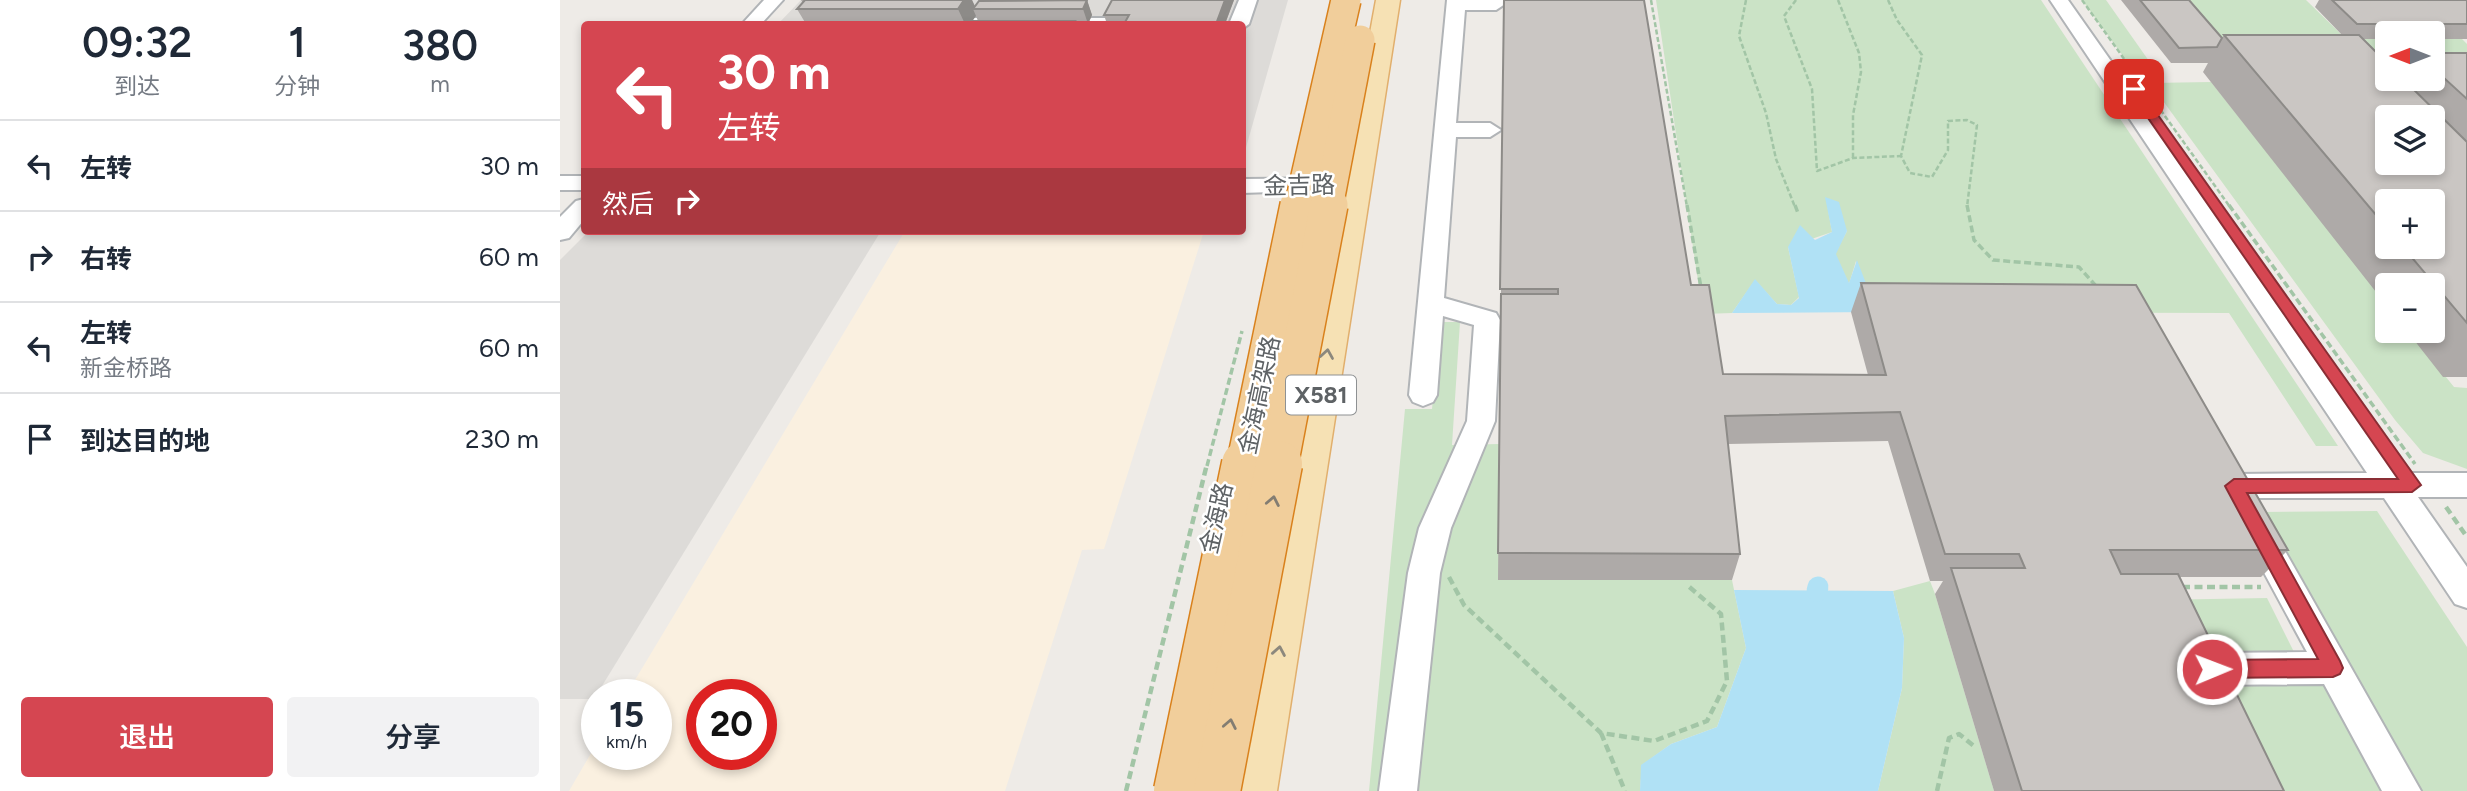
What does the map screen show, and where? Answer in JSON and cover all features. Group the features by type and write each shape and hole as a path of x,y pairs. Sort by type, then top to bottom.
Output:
{"highway":[{"name":"金海高架路","path":"1177,791 1299,202 1346,0"},
{"name":"金海高架路","path":"1217,791 1368,0"}],"main road":[{"name":"金海路","path":"1155,791 1337,0"},
{"name":"X581","path":"1254,791 1388,0"}],"street":[{"path":"754,21 774,0"},
{"path":"1240,21 1248,0"},
{"path":"2059,0 2411,485 2467,594"},
{"path":"2071,0 2467,564"},
{"path":"1423,395 1456,2 1496,4"},
{"path":"1445,130 1490,130"},
{"path":"560,183 581,183"},
{"name":"金吉路","path":"1246,186 1355,185"},
{"path":"560,232 581,209"},
{"path":"1398,791 1424,573 1436,528 1481,422 1487,320 1431,303"},
{"path":"2402,791 2227,474 2411,485 2467,485"},
{"path":"2212,669 2333,668"}],"path":[{"path":"1651,0 1702,298"},
{"path":"1746,0 1739,36 1766,113 1776,159 1798,213"},
{"path":"1796,0 1784,16 1812,89 1817,171 1853,158 1901,156"},
{"path":"1838,0 1858,53 1861,72 1853,115 1853,158"},
{"path":"1888,0 1897,20 1922,55 1901,156 1910,173 1932,177 1948,154 1952,134 1948,121 1954,118 1978,125 1971,158 1967,222 1970,239 1981,253 1993,260 2079,267 2100,292"},
{"path":"2082,0 2411,485 2467,537"},
{"path":"1126,791 1156,661 1246,318"},
{"path":"1448,574 1464,605 1557,695 1601,733 1625,791"},
{"path":"1601,733 1654,741 1707,721 1727,681 1721,614 1686,585"},
{"path":"2176,587 2288,587"},
{"path":"1937,791 1949,738 1959,734 1974,746"}],"shaded area":[{"path":"801,0 1288,0 1246,147 1246,21 781,21"},
{"path":"585,235 879,235 606,679 581,679 581,699 560,699 560,260"},
{"path":"903,235 1203,235 1104,549 1082,550 1005,791 569,791 581,770 672,770 672,679 636,679"}],"green space":[{"path":"1656,0 2041,0 2338,446 2316,446 2229,313 1851,312 1876,312 1856,261 1849,284 1835,254 1847,231 1826,198 1832,232 1788,247 1799,297 1791,305 1777,304 1755,280 1732,313 1703,314"},
{"path":"2082,0 2106,0 2149,61 2126,60"},
{"path":"2180,0 2306,0 2346,39 2375,39 2375,66 2229,60"},
{"path":"2445,39 2462,39 2467,44 2467,78 2445,77"},
{"path":"2211,82 2375,288 2375,343 2419,343 2454,387 2467,388 2467,469 2423,453 2395,420 2150,83"},
{"path":"1440,322 1460,322 1452,445 1500,444 1499,580 1732,580 1746,648 1717,727 1671,744 1642,765 1640,791 1369,791 1405,409 1432,409"},
{"path":"2377,511 2467,647 2467,791 2417,791 2258,512"},
{"path":"1930,581 1994,791 1878,791 1902,688 1904,638 1893,591"},
{"path":"2267,598 2295,654 2180,655 2154,600"},
{"path":"2324,685 2382,791 2242,791 2194,687"}],"water":[{"path":"1825,197 1839,202 1847,231 1836,254 1849,283 1857,260 1877,312 1732,313 1755,279 1777,304 1791,305 1799,298 1788,247 1800,225 1815,240 1832,232"},
{"path":"1734,590 1893,591 1904,638 1902,688 1878,791 1640,791 1641,765 1671,744 1717,727 1746,648"}],"building":[{"path":"805,0 964,0 958,9 797,9"},
{"path":"1087,0 1083,9 973,9 979,1"},
{"path":"1112,0 1225,0 1217,21 1126,21 1129,15 1104,15"},
{"path":"1504,0 1644,0 1691,285 1709,285 1723,374 1886,375 1861,283 2136,285 2288,550 2110,550 2121,574 2178,574 2284,791 2022,791 1951,568 2025,568 2019,554 1945,554 1900,412 1725,416 1740,554 1498,553 1501,294 1558,294 1558,289 1500,289"},
{"path":"2140,0 2189,0 2222,38 2217,47 2179,48"},
{"path":"2332,0 2467,0 2467,24 2445,24 2445,21 2375,21 2375,24 2357,24"},
{"path":"2224,35 2359,35 2375,51 2375,91 2415,91 2429,105 2375,105 2375,175 2445,175 2445,120 2467,142 2467,323 2445,297 2445,273 2425,273 2413,259 2445,259 2445,189 2375,189 2375,214"},
{"path":"2445,53 2467,53 2467,99 2445,79"}],"waterway":[{"path":"1817,591 1818,587"}],"route":[{"path":"2134,89 2412,485 2234,486 2333,668 2212,669"}]}
